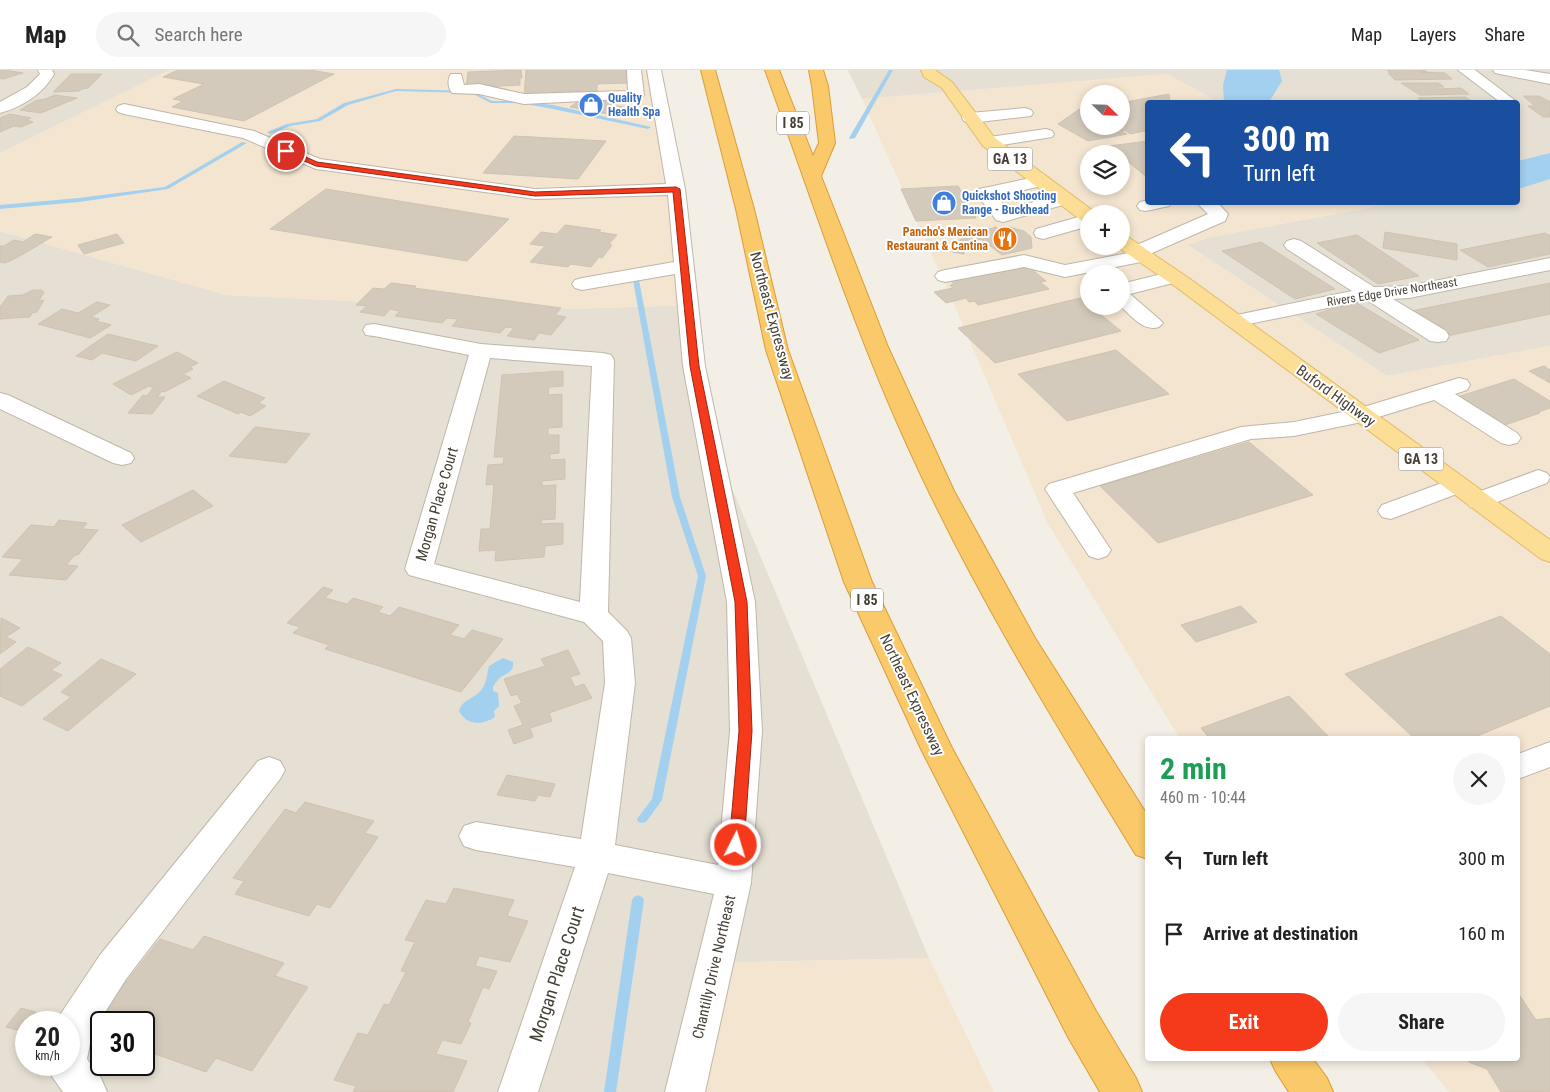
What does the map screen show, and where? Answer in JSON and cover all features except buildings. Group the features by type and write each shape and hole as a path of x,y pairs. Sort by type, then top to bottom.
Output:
{"highway":[{"name":"Northeast Expressway","path":"708,70 745,209 777,350 858,582 936,749 1082,1024 1122,1092"},
{"name":"I 85","path":"772,70 881,359 917,440 975,557 1042,674 1145,840"},
{"path":"813,175 827,143 820,86 816,70"},
{"path":"1291,1061 1313,1092"}],"main road":[{"name":"GA 13","path":"928,70 929,74 947,85 989,142 1080,212"},
{"path":"947,85 961,74"},
{"name":"Buford Highway","path":"1134,250 1174,277 1550,553"}],"street":[{"path":"0,108 32,92 43,83 47,74 45,70"},
{"name":"Chantilly Drive Northeast","path":"634,70 645,93 676,189 694,366 741,602 746,731 734,884 685,1092"},
{"path":"1466,70 1505,100"},
{"path":"1500,70 1550,78"},
{"path":"456,76 457,90 478,89 524,98 645,93"},
{"path":"124,109 248,134 322,165 535,194 676,189"},
{"path":"970,118 1025,113"},
{"path":"989,142 1046,134"},
{"path":"1040,181 985,194 1003,216 1064,199"},
{"path":"945,276 1024,261 1065,271 1184,233 1218,217 1218,214 1208,205"},
{"path":"1043,233 1080,222"},
{"path":"1294,245 1438,336"},
{"name":"Rivers Edge Drive Northeast","path":"1234,321 1371,293 1408,292 1550,264"},
{"path":"1448,265 1471,280"},
{"path":"582,284 684,266"},
{"path":"1130,288 1174,277"},
{"path":"1130,305 1152,323"},
{"path":"374,330 481,351 603,360 594,616"},
{"name":"Morgan Place Court","path":"481,351 419,569 594,616 617,638 620,683 596,856 518,1092"},
{"path":"1098,550 1058,489 1249,432 1294,429 1362,416 1460,385"},
{"path":"1437,392 1509,438"},
{"path":"0,400 122,458"},
{"path":"1479,501 1538,478"},
{"path":"1391,511 1458,485"},
{"path":"1520,766 1550,754"},
{"path":"80,1019 113,967 269,770"},
{"path":"476,836 596,856 734,884"},
{"path":"75,1076 87,1092"}],"shaded area":[{"path":"0,70 170,70 0,153"},
{"path":"170,70 653,70 658,137 693,305 534,310 227,295 0,231 0,153"},
{"path":"848,70 1550,70 1550,346 1387,376 1186,244 1211,237 1383,205 1520,205 1520,100 1214,100 1167,74 862,99"},
{"path":"1167,74 1214,100 1145,100 1145,205 1383,205 1211,237 1187,245 1387,376 1550,346 1550,1092 1449,1092 1424,1061 1520,1061 1520,736 1178,736 1047,522 951,297 862,99"},
{"path":"0,231 227,295 534,310 693,305 728,479 929,958 711,963 680,1092 0,1092"},
{"path":"929,958 994,1092 680,1092 711,963"}],"water":[{"path":"1227,70 1279,70 1282,81 1270,100 1224,100 1223,85"},
{"path":"1550,153 1550,179 1520,188 1520,160"},
{"path":"503,658 513,662 513,665 511,670 500,678 493,687 493,691 498,693 499,706 494,711 495,717 480,723 466,719 459,711 463,703 482,689 489,666"}],"waterway":[{"path":"852,138 891,70"},
{"path":"270,132 289,125 318,120 346,104 396,90 472,92 491,102 520,102 553,107 648,127"},
{"path":"0,207 79,200 166,188 244,143"},
{"path":"636,280 676,497 702,576 657,800 642,819"},
{"path":"610,1092 638,900"}],"place":[{"name":"Quality Health Spa","path":"591,105"},
{"name":"Quickshot Shooting Range - Buckhead","path":"944,203"},
{"name":"Pancho's Mexican Restaurant & Cantina","path":"1005,239"}],"route":[{"path":"286,151 316,164 535,194 676,189 694,366 741,602 746,731 736,845"}]}
